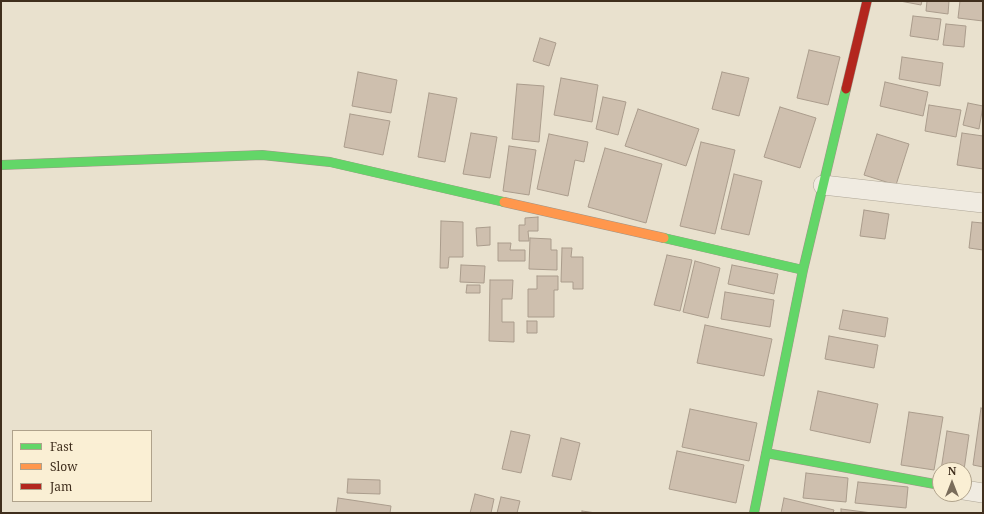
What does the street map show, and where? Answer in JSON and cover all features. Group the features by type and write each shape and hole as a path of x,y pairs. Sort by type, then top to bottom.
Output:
{"street":[{"path":"754,513 803,270 867,1"},
{"path":"1,165 262,155 330,162 803,270"},
{"path":"824,185 983,202"},
{"path":"766,453 932,484"},
{"path":"972,491 983,493"}],"building":[{"path":"900,1 922,1 921,5"},
{"path":"927,1 949,1 948,14 926,11"},
{"path":"960,1 983,1 983,21 958,18"},
{"path":"913,16 941,19 938,40 910,36"},
{"path":"946,24 966,26 964,47 943,45"},
{"path":"540,38 556,43 549,66 533,61"},
{"path":"809,50 840,57 828,105 797,98"},
{"path":"902,57 943,63 940,86 899,79"},
{"path":"358,72 397,80 391,113 352,106"},
{"path":"722,72 749,78 739,116 712,109"},
{"path":"561,78 598,85 592,122 554,115"},
{"path":"885,82 928,92 923,116 880,106"},
{"path":"517,84 544,86 539,142 512,139"},
{"path":"429,93 457,98 445,162 418,157"},
{"path":"603,97 626,102 618,135 596,129"},
{"path":"968,103 983,106 979,129 963,125"},
{"path":"929,105 961,110 956,137 925,131"},
{"path":"780,107 816,118 800,168 764,157"},
{"path":"638,109 699,129 686,166 625,146"},
{"path":"350,114 390,121 383,155 344,147"},
{"path":"471,133 497,137 490,178 463,174"},
{"path":"962,133 983,136 983,169 957,165"},
{"path":"549,134 588,142 584,162 575,160 568,196 537,189"},
{"path":"877,134 909,144 896,185 864,175"},
{"path":"701,142 735,150 715,234 680,226"},
{"path":"509,146 536,150 529,195 503,191"},
{"path":"605,148 662,164 646,223 588,207"},
{"path":"734,174 762,181 749,235 721,229"},
{"path":"864,210 889,214 885,239 860,236"},
{"path":"538,217 538,231 528,231 529,241 519,241 519,225 525,225 525,218"},
{"path":"441,221 463,222 463,257 449,257 448,268 440,268"},
{"path":"972,222 983,223 983,250 969,248"},
{"path":"490,227 490,245 477,246 476,228"},
{"path":"530,238 551,239 551,250 557,250 557,270 529,269"},
{"path":"498,243 511,243 510,250 525,250 525,261 498,261"},
{"path":"562,248 572,248 571,257 583,257 583,289 573,289 573,282 561,282"},
{"path":"667,255 692,260 680,311 654,305"},
{"path":"695,261 720,268 708,318 683,312"},
{"path":"461,265 485,266 484,283 460,282"},
{"path":"732,265 778,274 774,294 728,284"},
{"path":"537,276 558,276 558,290 554,290 554,317 528,317 528,289 537,289"},
{"path":"490,280 513,280 512,299 502,299 502,322 514,322 514,342 489,341"},
{"path":"467,285 480,285 480,293 466,293"},
{"path":"725,292 774,300 770,327 721,319"},
{"path":"843,310 888,318 885,337 839,329"},
{"path":"527,321 537,321 537,333 527,333"},
{"path":"705,325 772,339 764,376 697,363"},
{"path":"829,336 878,345 874,368 825,359"},
{"path":"818,391 878,404 870,443 810,430"},
{"path":"981,408 983,409 983,467 973,465"},
{"path":"690,409 757,423 749,461 682,447"},
{"path":"909,412 943,417 935,462 932,462 932,470 901,465"},
{"path":"511,431 530,435 521,473 502,469"},
{"path":"947,431 969,435 965,462 942,462"},
{"path":"561,438 580,443 571,480 552,476"},
{"path":"677,451 744,465 736,503 669,489"},
{"path":"806,473 848,478 846,502 803,498"},
{"path":"348,479 380,480 380,494 347,493"},
{"path":"858,482 908,487 906,508 855,503"},
{"path":"475,494 494,499 491,513 470,513"},
{"path":"501,497 520,501 517,513 497,513"},
{"path":"338,498 391,506 390,513 336,513"},
{"path":"784,498 834,510 833,513 781,513"},
{"path":"841,509 872,513 841,513"},
{"path":"582,511 596,513 582,513"}],"traffic: fast":[{"path":"754,513 803,270 846,89"},
{"path":"1,165 262,155 330,162 504,202"},
{"path":"664,238 803,270"},
{"path":"766,453 932,484"}],"traffic: slow":[{"path":"504,202 664,238"}],"traffic: jam":[{"path":"846,89 867,1"}]}
